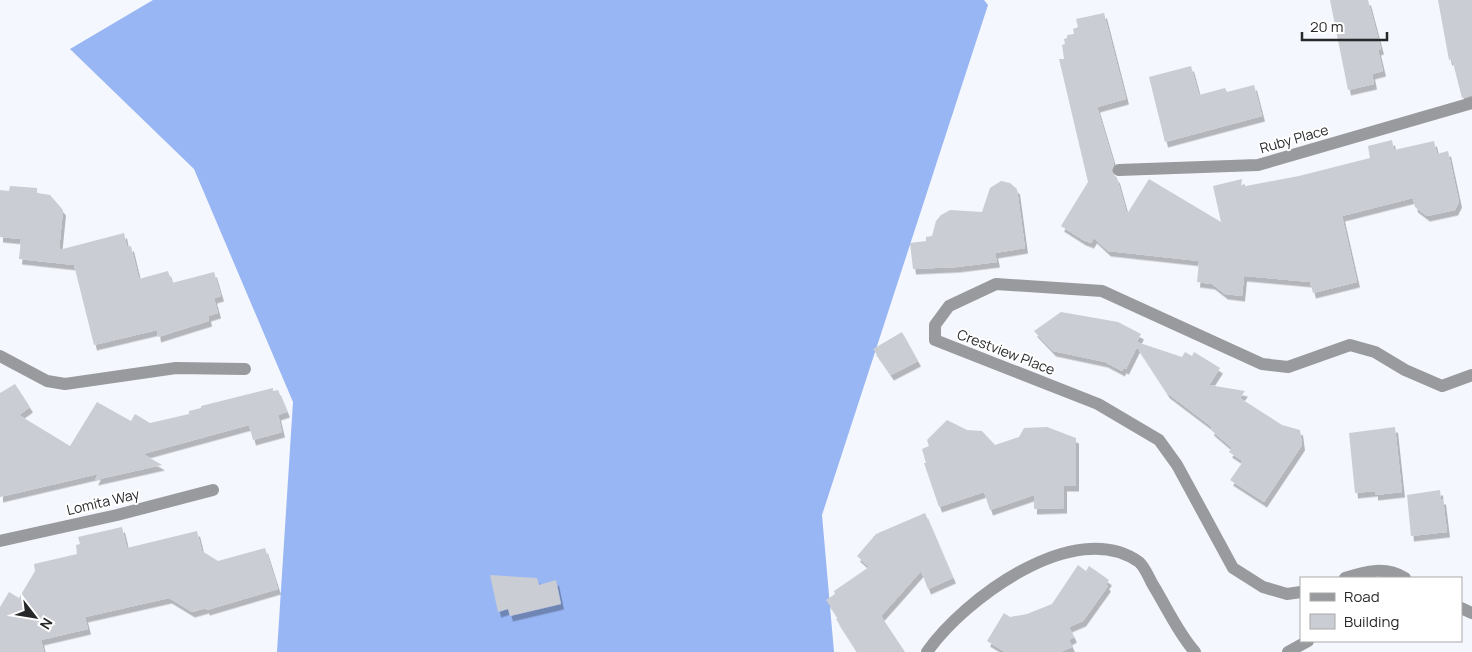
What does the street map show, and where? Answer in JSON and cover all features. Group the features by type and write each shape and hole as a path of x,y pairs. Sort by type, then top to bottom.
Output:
{"street":[{"name":"Ruby Place","path":"1119,170 1258,165 1472,103"},
{"name":"Crestview Place","path":"1300,592 1287,594 1262,587 1233,568 1177,466 1159,440 1098,404 935,340 935,325 949,306 996,284 1102,291 1262,364 1288,367 1350,346 1375,352 1405,370 1442,386 1472,375"},
{"path":"0,356 41,379 64,384 176,368 245,369"},
{"name":"Lomita Way","path":"0,541 117,515 213,490"},
{"path":"927,652 940,633 980,598 1041,560 1091,548 1119,552 1140,563 1195,652"},
{"path":"1348,577 1368,570 1396,573 1403,577"},
{"path":"1288,652 1306,642"}],"shaded area":[{"path":"153,0 984,0 988,5 822,515 834,652 277,652 293,402 194,169 70,49"}],"building":[{"path":"1330,0 1368,0 1381,49 1378,50 1383,71 1372,74 1374,84 1348,90"},
{"path":"1438,0 1472,0 1472,95 1462,98 1452,59 1449,60"},
{"path":"1104,13 1126,99 1097,107 1114,164 1111,171 1117,178 1127,214 1149,179 1221,222 1213,186 1242,179 1241,187 1299,176 1370,158 1368,146 1392,140 1394,150 1434,141 1437,154 1448,151 1459,202 1455,210 1427,216 1415,207 1413,198 1342,216 1357,282 1313,293 1310,282 1244,276 1242,296 1225,294 1212,284 1197,282 1199,261 1108,251 1094,238 1091,243 1083,240 1061,226 1088,182 1059,59 1064,59 1062,45 1065,44 1064,39 1067,38 1067,35 1074,34 1073,29 1078,27 1076,19"},
{"path":"1191,66 1199,95 1225,88 1227,92 1254,85 1262,116 1165,142 1149,77"},
{"path":"1001,181 1010,183 1017,189 1025,248 995,253 997,262 957,267 913,269 910,243 926,241 926,237 932,236 936,221 941,215 950,210 982,212 990,188"},
{"path":"10,186 37,188 37,193 50,195 63,210 59,250 124,233 127,247 131,246 139,279 168,271 172,283 214,272 221,296 214,298 218,313 208,316 209,321 158,337 157,330 94,345 74,265 19,259 21,239 0,237 0,190 9,191"},
{"path":"1061,312 1118,322 1141,334 1137,342 1182,357 1185,352 1192,356 1194,352 1220,368 1209,385 1245,391 1240,398 1282,425 1300,430 1302,445 1264,502 1230,480 1242,463 1241,460 1229,452 1232,448 1211,430 1212,427 1167,393 1137,347 1126,369 1123,368 1122,371 1105,362 1053,351 1034,331"},
{"path":"902,332 918,361 891,375 873,349"},
{"path":"15,384 30,407 19,415 70,446 97,402 131,421 135,414 150,423 189,414 189,411 201,408 201,406 273,388 273,391 278,390 287,412 278,415 282,432 253,440 249,425 143,454 162,465 95,480 98,474 0,497 0,393"},
{"path":"947,420 967,430 982,431 995,445 1019,437 1024,428 1047,427 1076,438 1076,486 1064,486 1064,508 1034,509 1034,495 990,510 984,492 939,507 924,463 926,463 922,449 929,446 927,440"},
{"path":"1395,427 1402,492 1375,495 1375,491 1355,493 1349,433"},
{"path":"1440,490 1447,532 1411,536 1407,495"},
{"path":"925,513 953,578 928,589 921,571 881,616 905,652 857,652 826,600 835,594 834,591 869,567 857,556 876,534"},
{"path":"122,527 127,548 197,531 202,551 218,561 265,548 278,589 207,610 206,608 192,612 169,598 85,617 88,629 41,640 44,652 0,652 0,607 9,592 19,598 35,571 34,564 77,554 76,545 80,544 78,537"},
{"path":"1078,565 1086,571 1089,566 1109,580 1106,584 1108,586 1083,621 1069,627 1074,637 1069,640 1072,647 1060,652 1005,652 987,641 1004,613 1010,617 1027,614 1052,604"},
{"path":"490,575 537,578 539,585 556,580 561,604 510,616 508,609 498,612"}]}
